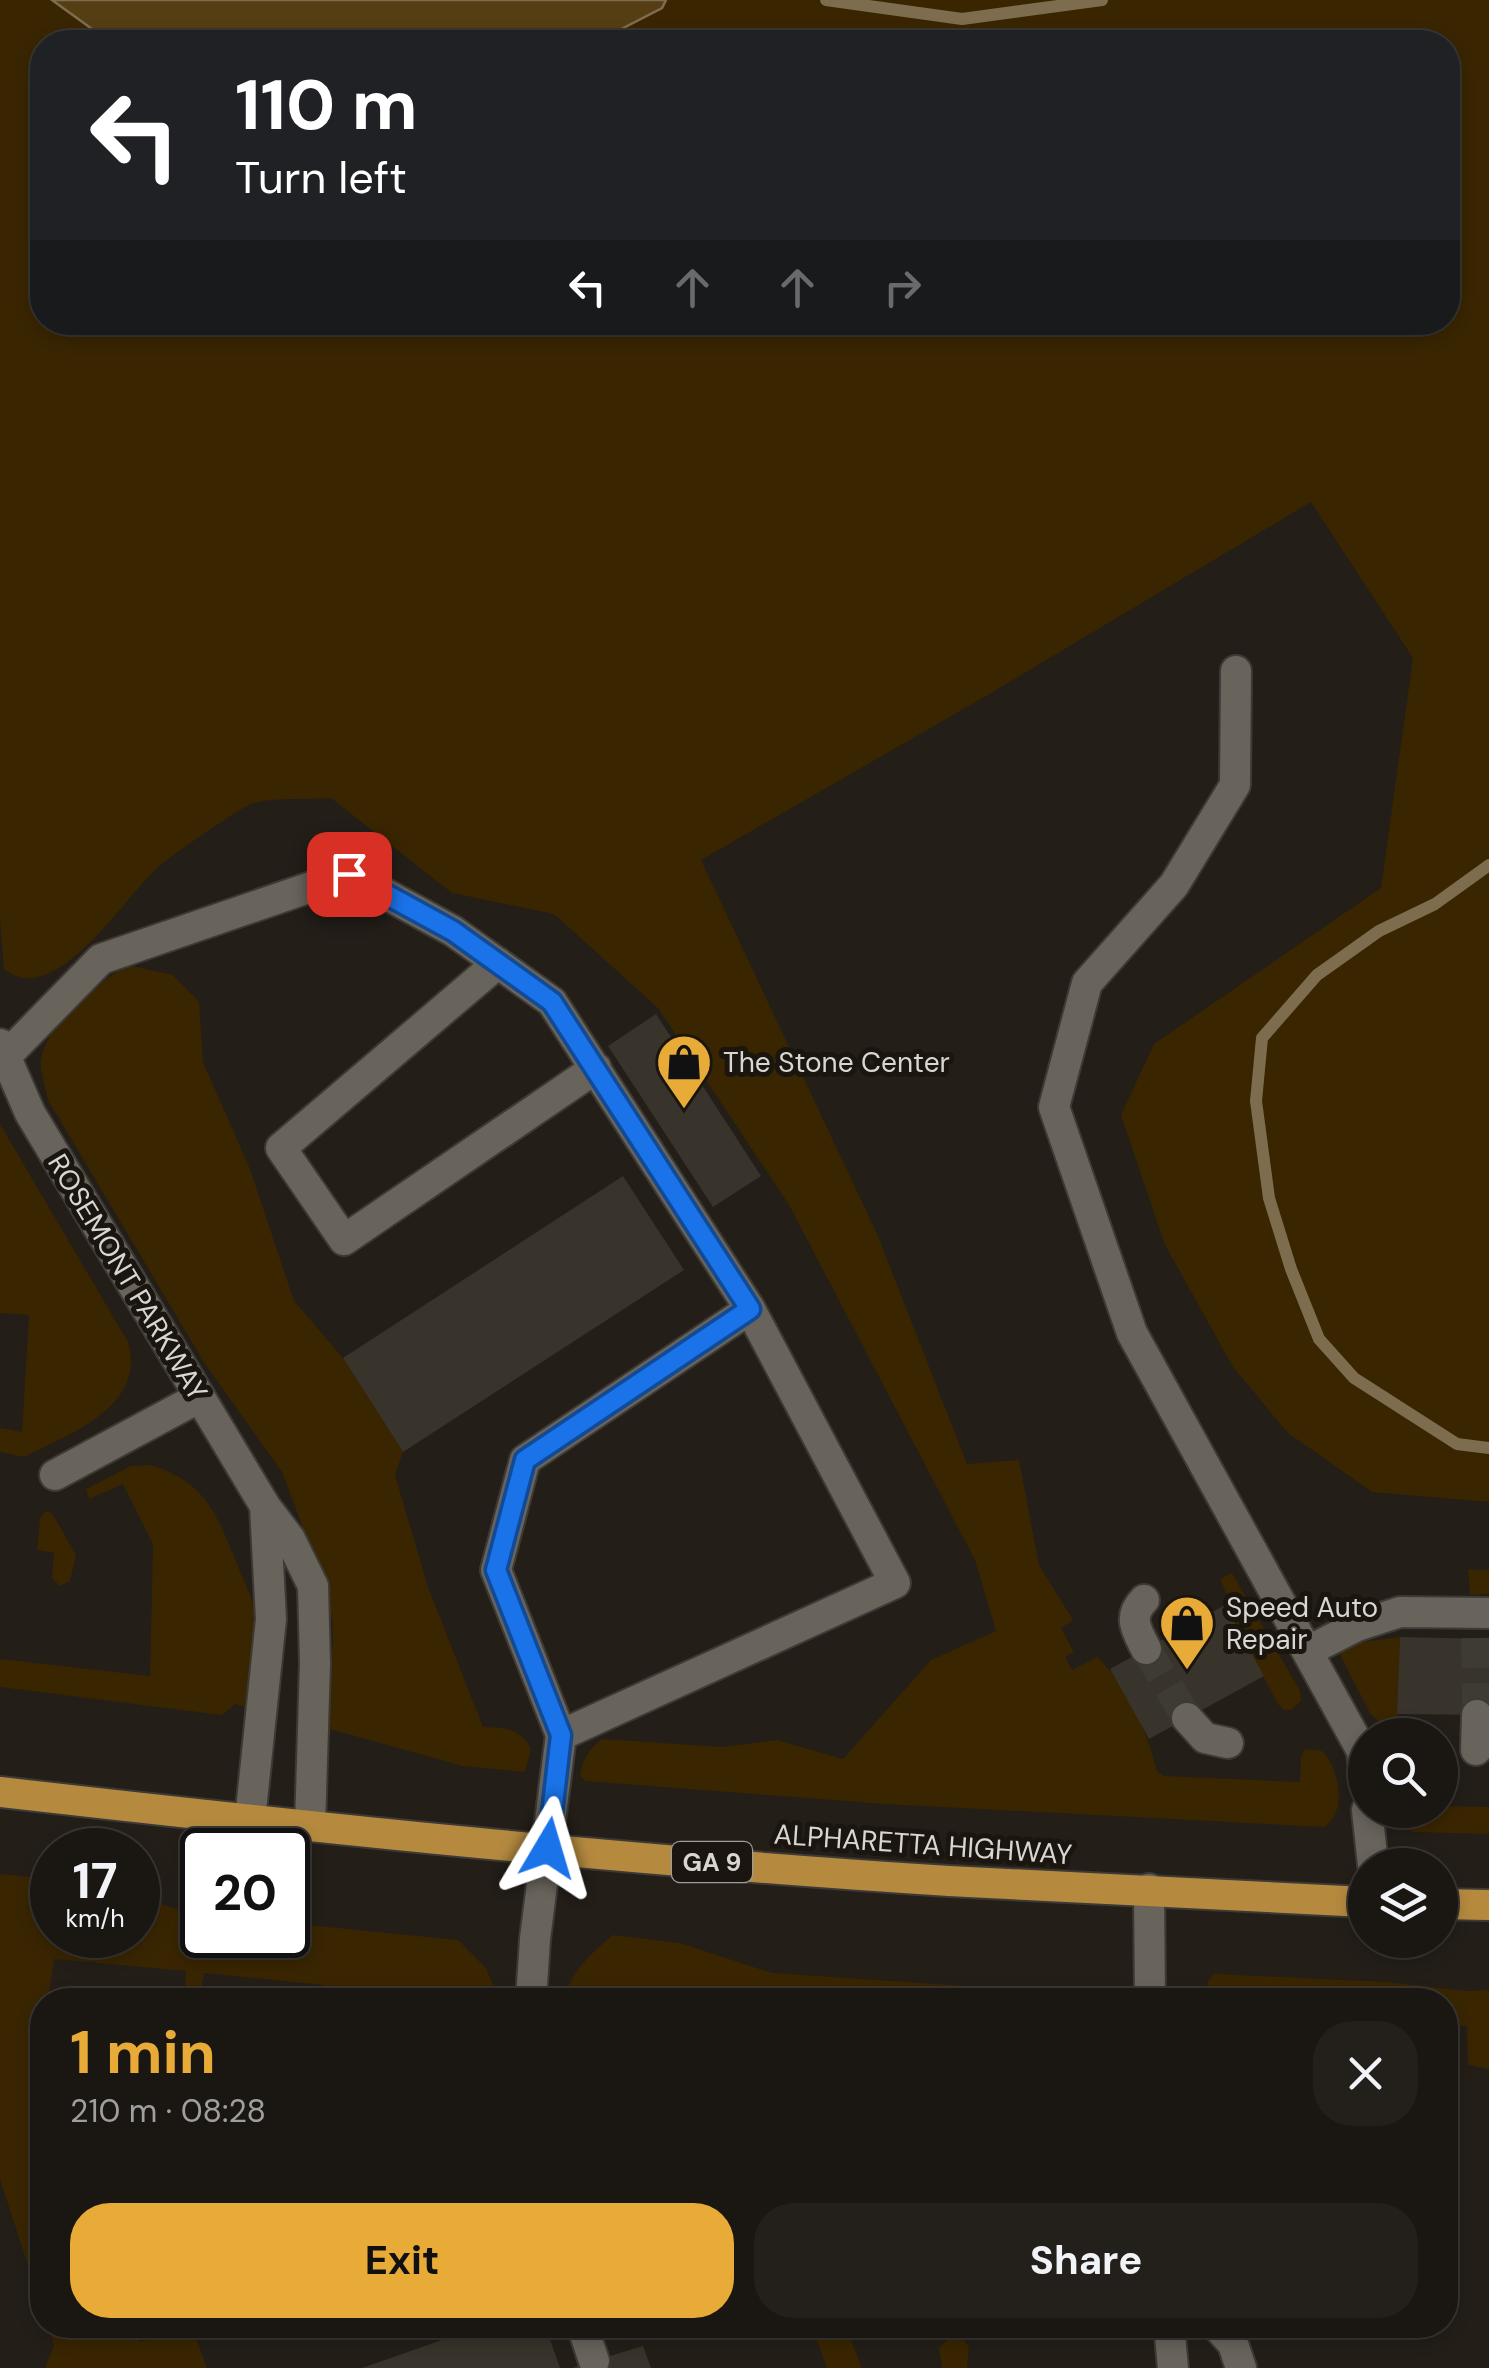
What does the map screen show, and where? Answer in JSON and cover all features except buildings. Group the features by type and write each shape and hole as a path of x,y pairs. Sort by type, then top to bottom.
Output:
{"highway":[{"name":"ALPHARETTA HIGHWAY","path":"0,1792 310,1826 950,1881 1348,1901"},
{"path":"1458,1905 1489,1906"}],"street":[{"path":"1236,671 1235,785 1174,885 1087,983 1054,1107 1132,1333 1348,1725"},
{"path":"3,1050 101,958 349,874 453,931 552,1002 750,1309 895,1583 561,1735"},
{"path":"498,963 281,1148 344,1240 596,1068"},
{"name":"ROSEMONT PARKWAY","path":"3,1050 30,1114 265,1506 290,1540 313,1586 310,1826"},
{"path":"532,1988 561,1735 496,1570 525,1460 750,1309"},
{"path":"55,1476 200,1397"},
{"name":"ROSEMONT PARKWAY","path":"250,1820 271,1619 265,1506"},
{"path":"1144,1600 1134,1614 1134,1624 1146,1649"},
{"path":"1308,1650 1357,1626 1400,1612 1481,1621"},
{"path":"1476,1750 1477,1715"},
{"path":"1187,1718 1205,1738 1228,1743"},
{"path":"1150,1890 1150,1988"},
{"path":"586,2338 594,2361"},
{"path":"1170,2338 1173,2368"},
{"path":"1228,2338 1241,2368"}],"shaded area":[{"path":"0,0 52,0 93,30 30,30 30,335 1460,335 1460,30 619,30 662,8 666,0 1489,0 1489,1502 1372,1492 1288,1433 1233,1367 1165,1245 1121,1115 1154,1044 1381,888 1413,658 1311,502 701,860 878,1236 967,1464 1019,1460 1039,1565 1073,1620 1061,1628 1074,1652 1065,1657 1072,1670 1097,1657 1108,1668 1135,1710 1157,1771 1164,1776 1300,1782 1305,1749 1322,1751 1333,1768 1339,1790 1336,1811 1324,1827 885,1804 585,1781 580,1775 583,1764 602,1739 722,1747 777,1740 843,1759 931,1660 996,1631 975,1560 789,1205 658,1008 554,914 452,893 331,798 272,800 246,807 164,862 87,946 44,975 24,978 4,969 0,919"},
{"path":"52,0 666,0 662,8 619,30 93,30"},
{"path":"128,965 173,975 199,1002 203,1062 250,1169 294,1301 343,1358 403,1452 395,1475 428,1587 483,1727 522,1736 531,1749 525,1772 462,1766 330,1729 323,1719 333,1643 332,1619 321,1576 282,1472 205,1364 48,1100 41,1061 52,1032 88,993"},
{"path":"0,1124 128,1342 131,1364 126,1384 100,1415 24,1457 0,1452 0,1428 22,1432 29,1315 0,1313"},
{"path":"150,1465 184,1480 207,1502 251,1596 256,1644 246,1707 235,1704 222,1715 0,1687 0,1659 150,1676 153,1544 123,1484 89,1499 86,1489 131,1466"},
{"path":"45,1511 52,1513 76,1555 70,1581 60,1586 52,1578 54,1553 37,1550 40,1519"},
{"path":"1468,1570 1489,1570 1489,1594 1470,1595"},
{"path":"1232,1573 1300,1691 1301,1701 1291,1710 1278,1704 1225,1605 1230,1602 1220,1579"},
{"path":"1400,1637 1397,1718 1371,1715 1340,1655 1340,1649 1347,1644"},
{"path":"1458,1806 1489,1807 1489,1834 1412,1832 1409,1828 1458,1828"},
{"path":"0,1874 30,1877 30,1958 160,1958 160,1903 180,1910 180,1958 310,1958 310,1925 458,1940 486,1968 494,1988 322,1988 322,1985 204,1973 201,1988 185,1988 186,1971 54,1959 50,1988 30,1988 30,2272 0,2179"},
{"path":"613,1935 680,1943 772,1973 994,1988 568,1988 597,1949"},
{"path":"1214,1974 1440,1988 1206,1988"},
{"path":"1458,1990 1489,1990 1489,2069 1468,2065 1467,2026 1458,2026"},
{"path":"52,2338 139,2338 140,2342 152,2338 196,2338 207,2368 45,2368 54,2345"},
{"path":"816,2338 850,2338 862,2368 827,2368"},
{"path":"949,2338 962,2338 969,2347 967,2368 942,2368 939,2348"}],"waterway":[{"path":"826,0 962,19 1102,0"},
{"path":"1489,865 1435,904 1379,931 1317,975 1262,1038 1256,1101 1269,1198 1319,1339 1354,1378 1457,1444 1489,1448"}],"tunnel":[{"path":"1476,1638 1477,1715"},
{"path":"1146,1649 1187,1718"}],"place":[{"name":"The Stone Center","path":"684,1111"},
{"name":"Speed Auto Repair","path":"1187,1672"}],"route":[{"path":"349,874 453,931 552,1002 750,1309 525,1460 496,1570 561,1735 548,1848"}]}
